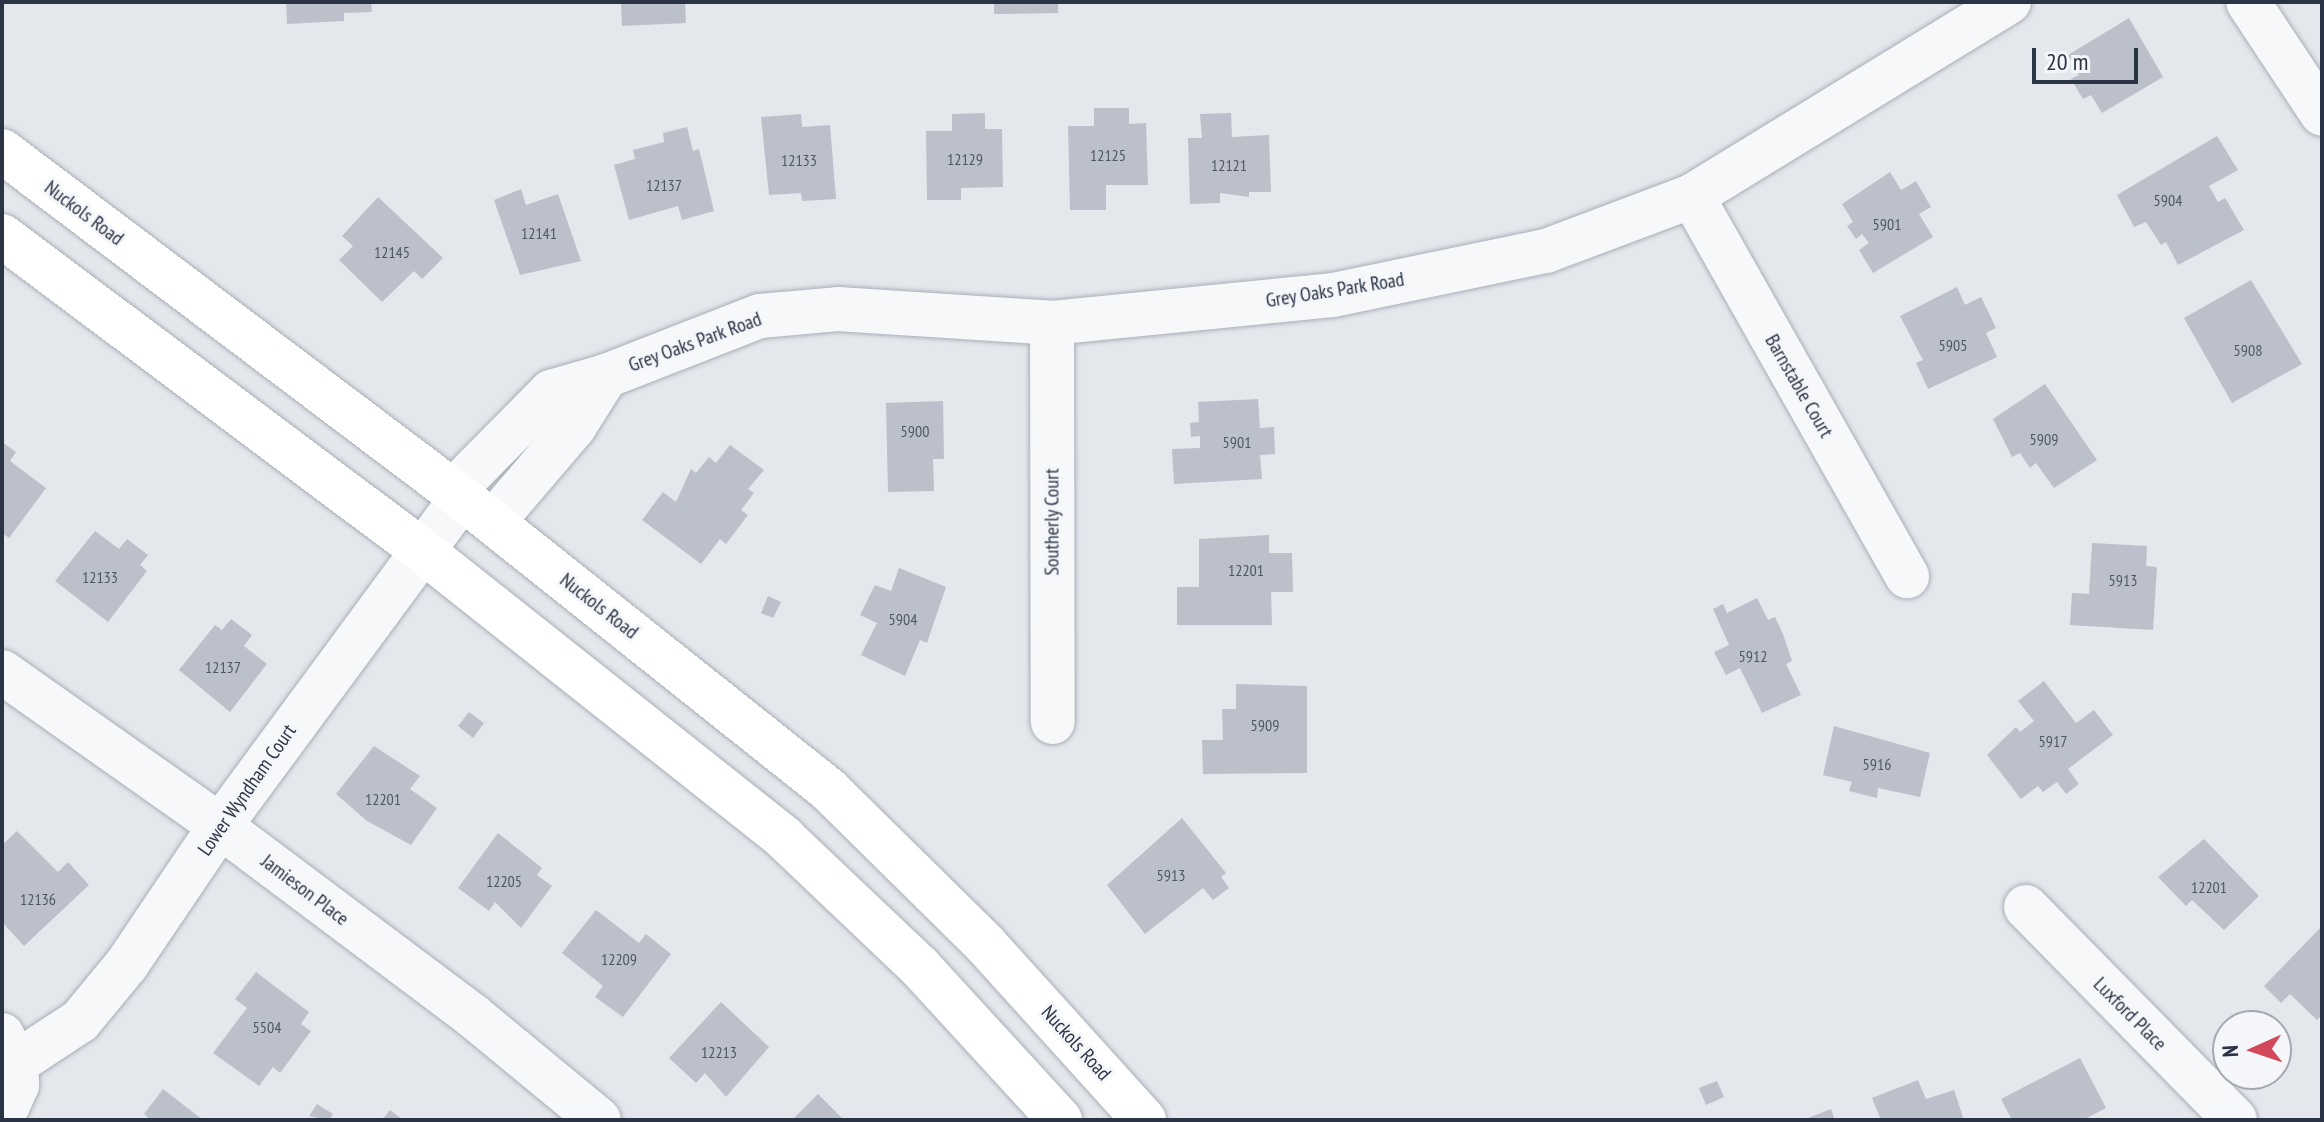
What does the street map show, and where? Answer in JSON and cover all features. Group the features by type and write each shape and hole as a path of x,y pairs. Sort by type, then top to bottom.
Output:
{"main road":[{"name":"Nuckols Road","path":"2,151 470,504 830,791 938,894 1144,1120"},
{"path":"2,236 420,549 784,838 919,966 1060,1120"}],"street":[{"name":"Grey Oaks Park Road","path":"470,504 574,427 606,376 760,316 838,309 1052,323 1333,295 1546,251 1692,196 2009,2"},
{"path":"2248,2 2322,114"},
{"name":"Barnstable Court","path":"1692,196 1907,576"},
{"name":"Southerly Court","path":"1052,323 1053,722"},
{"name":"Lower Wyndham Court","path":"2,1119 17,1085 9,1049 80,1021 127,964 220,826 420,549 470,504"},
{"name":"Jamieson Place","path":"2,672 220,826 473,1016 599,1120"},
{"name":"Luxford Place","path":"2026,907 2235,1120"}],"building":[{"path":"286,2 371,2 372,12 344,13 344,21 287,24"},
{"path":"621,2 685,2 686,23 622,26"},
{"path":"994,2 1058,2 1058,13 994,14"},
{"path":"2129,18 2163,77 2102,113 2091,95 2083,99 2071,79 2079,75 2068,55"},
{"path":"1094,108 1129,108 1129,124 1146,123 1148,185 1106,185 1106,210 1070,210 1068,126 1094,126"},
{"path":"985,113 985,129 1002,129 1003,187 961,188 961,200 927,200 926,131 952,131 952,114"},
{"path":"1231,113 1232,137 1269,135 1271,192 1249,192 1249,197 1220,193 1220,203 1190,204 1188,138 1202,138 1200,114"},
{"path":"801,114 802,127 830,125 836,199 802,201 801,193 769,195 761,117"},
{"path":"687,127 693,151 699,149 714,211 682,220 678,206 629,220 614,165 635,159 633,150 664,142 663,133"},
{"path":"2217,136 2238,170 2209,186 2218,202 2225,198 2244,230 2178,265 2166,242 2161,245 2146,222 2134,227 2117,195"},
{"path":"1890,172 1901,190 1916,181 1931,207 1919,214 1933,237 1873,273 1859,250 1869,243 1862,234 1856,239 1847,226 1853,222 1842,204"},
{"path":"521,189 526,205 558,194 581,261 520,275 494,200"},
{"path":"378,197 443,258 422,279 414,271 382,302 339,260 353,246 342,236"},
{"path":"2251,280 2302,364 2232,403 2184,318"},
{"path":"1957,287 1965,305 1981,297 1996,328 1986,333 1997,357 1928,389 1916,363 1923,360 1900,316"},
{"path":"2045,384 2097,460 2054,488 2036,463 2030,468 2020,453 2012,457 1993,419"},
{"path":"1258,399 1260,428 1274,427 1275,454 1260,455 1262,479 1174,484 1172,449 1200,448 1200,436 1191,437 1190,423 1199,422 1198,402"},
{"path":"943,401 944,459 933,459 934,491 888,492 886,403"},
{"path":"2,442 16,452 10,461 46,488 9,538 2,533"},
{"path":"730,445 764,470 748,489 754,493 741,510 748,515 726,544 720,539 701,564 642,520 663,492 676,502 691,469 696,473 709,457 716,463"},
{"path":"95,531 119,549 127,539 148,555 140,565 147,571 108,622 55,581"},
{"path":"1269,535 1269,553 1292,553 1293,592 1271,592 1272,625 1177,625 1177,587 1199,587 1199,539"},
{"path":"2092,543 2147,546 2146,566 2157,567 2153,630 2070,625 2072,593 2089,594"},
{"path":"899,568 946,587 927,643 920,640 905,676 861,655 877,623 860,615 875,585 891,591"},
{"path":"768,596 781,602 773,618 761,613"},
{"path":"1757,598 1768,620 1775,617 1783,634 1792,661 1786,664 1801,695 1762,713 1740,668 1726,675 1714,652 1729,645 1713,609 1723,604 1727,613"},
{"path":"231,619 252,635 244,646 267,664 230,712 179,670 215,625 222,630"},
{"path":"2044,681 2076,723 2094,710 2113,735 2068,769 2079,784 2066,794 2057,782 2043,792 2038,786 2021,799 1987,755 2016,727 2020,732 2034,721 2018,701"},
{"path":"1236,684 1307,686 1307,773 1203,774 1202,740 1223,740 1222,709 1236,709"},
{"path":"469,712 484,723 473,738 458,726"},
{"path":"1834,726 1930,753 1920,797 1878,788 1877,798 1849,791 1852,782 1823,775"},
{"path":"374,746 420,776 410,789 437,808 411,845 367,821 336,794"},
{"path":"1182,818 1226,873 1221,877 1229,888 1213,900 1203,888 1145,934 1107,885"},
{"path":"17,831 58,872 68,862 89,885 24,946 2,922 2,845"},
{"path":"498,833 542,868 537,875 552,886 521,928 495,902 489,911 458,888"},
{"path":"2204,839 2259,896 2224,930 2192,900 2186,906 2158,877"},
{"path":"596,910 639,943 646,934 671,954 623,1017 595,997 603,986 562,953"},
{"path":"2322,926 2322,1015 2317,1020 2290,994 2281,1003 2264,986"},
{"path":"256,972 309,1012 301,1024 311,1031 280,1073 273,1067 259,1086 213,1053 247,1008 235,999"},
{"path":"721,1002 769,1047 726,1097 705,1073 696,1083 669,1058"},
{"path":"2080,1058 2106,1108 2083,1120 2012,1120 2001,1099"},
{"path":"1918,1080 1926,1099 1954,1090 1964,1120 1881,1120 1872,1098"},
{"path":"1717,1081 1724,1097 1706,1105 1699,1088"},
{"path":"163,1089 203,1120 151,1120 144,1114"},
{"path":"818,1094 844,1120 792,1120"},
{"path":"317,1104 333,1114 329,1120 309,1116"},
{"path":"1831,1109 1835,1120 1803,1120"},
{"path":"390,1110 403,1120 382,1120"}]}
